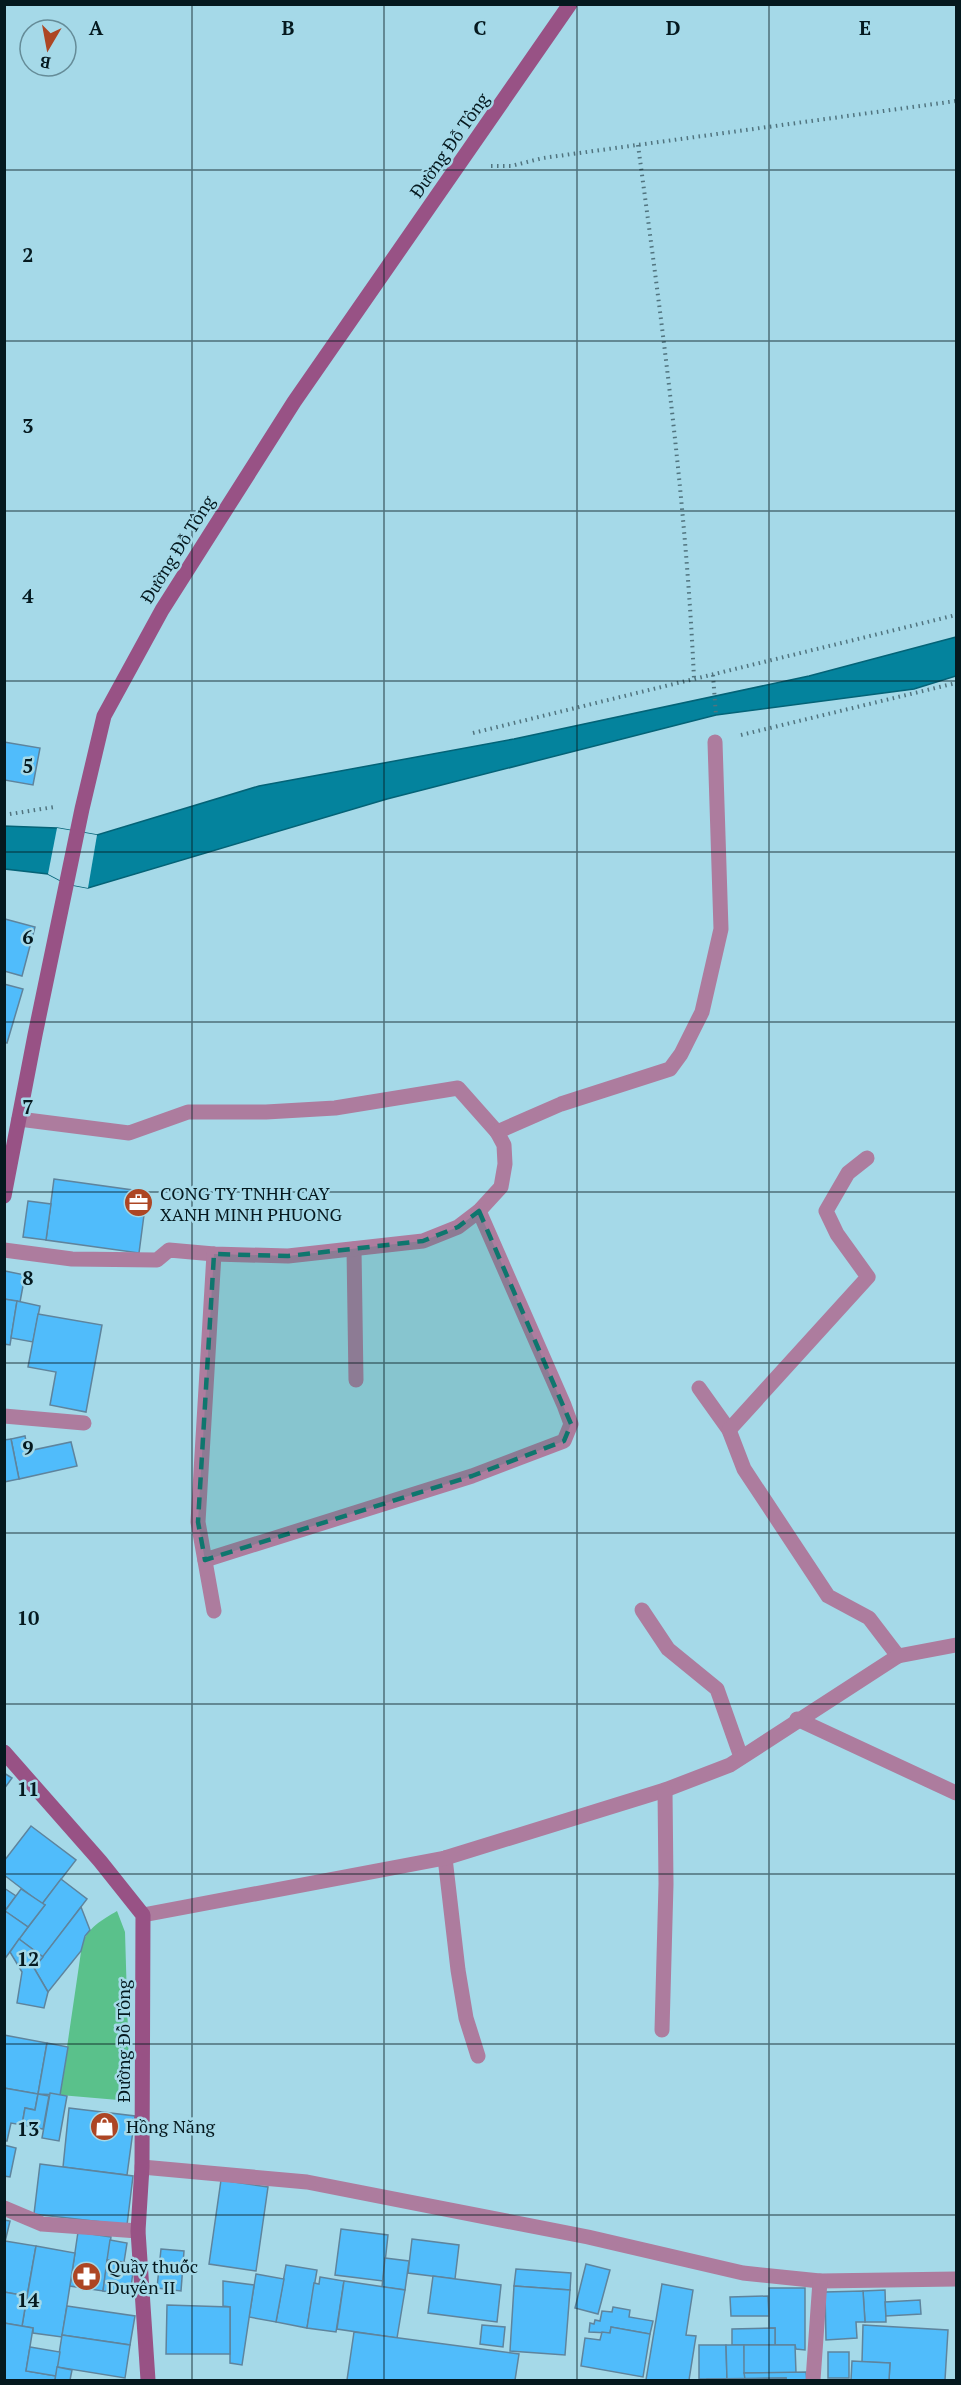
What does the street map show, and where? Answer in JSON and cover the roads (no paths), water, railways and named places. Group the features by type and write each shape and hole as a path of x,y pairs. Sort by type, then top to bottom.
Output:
{"main road":[{"name":"Đường Đỗ Tông","path":"4,1196 82,808 104,716 162,610 294,402 570,4"},
{"path":"4,1752 100,1861 143,1915"},
{"name":"Đường Đỗ Tông","path":"143,1915 142,2167 138,2231 148,2380"}],"street":[{"path":"497,1132 561,1104 670,1069 681,1054 702,1012 721,929 715,742"},
{"path":"4,1250 72,1259 157,1260 169,1250 288,1256 423,1241 458,1227 479,1211 501,1187 506,1164 504,1145 497,1132 458,1088 335,1108 266,1112 188,1112 129,1133 19,1119"},
{"path":"729,1430 868,1277 837,1234 826,1211 848,1173 867,1158"},
{"path":"205,1560 472,1476 564,1441 571,1424 564,1405 479,1211"},
{"path":"354,1250 356,1380"},
{"path":"214,1254 198,1522 214,1611"},
{"path":"699,1389 729,1430 744,1469 828,1596 869,1618 898,1656"},
{"path":"4,1416 84,1423"},
{"path":"642,1610 668,1649 717,1689 741,1757"},
{"path":"143,1915 445,1858 665,1790 730,1765 797,1719 898,1656 957,1645"},
{"path":"797,1719 957,1793"},
{"path":"662,2030 666,1884 665,1790"},
{"path":"445,1858 464,2008 478,2056"},
{"path":"142,2167 307,2182 588,2236 743,2273 820,2282 957,2279"},
{"path":"4,2208 42,2224 138,2231"},
{"path":"813,2380 820,2282"}],"water":[{"path":"956,637 956,676 914,689 716,715 387,799 88,888 67,884 48,874 5,869 4,826 57,828 97,835 259,786 514,739 809,676"}],"place":[{"name":"CONG TY TNHH CAY XANH MINH PHUONG","path":"139,1203"},
{"name":"Hồng Năng","path":"105,2126"},
{"name":"Quầy thuốc Duyên II","path":"86,2276"}]}
